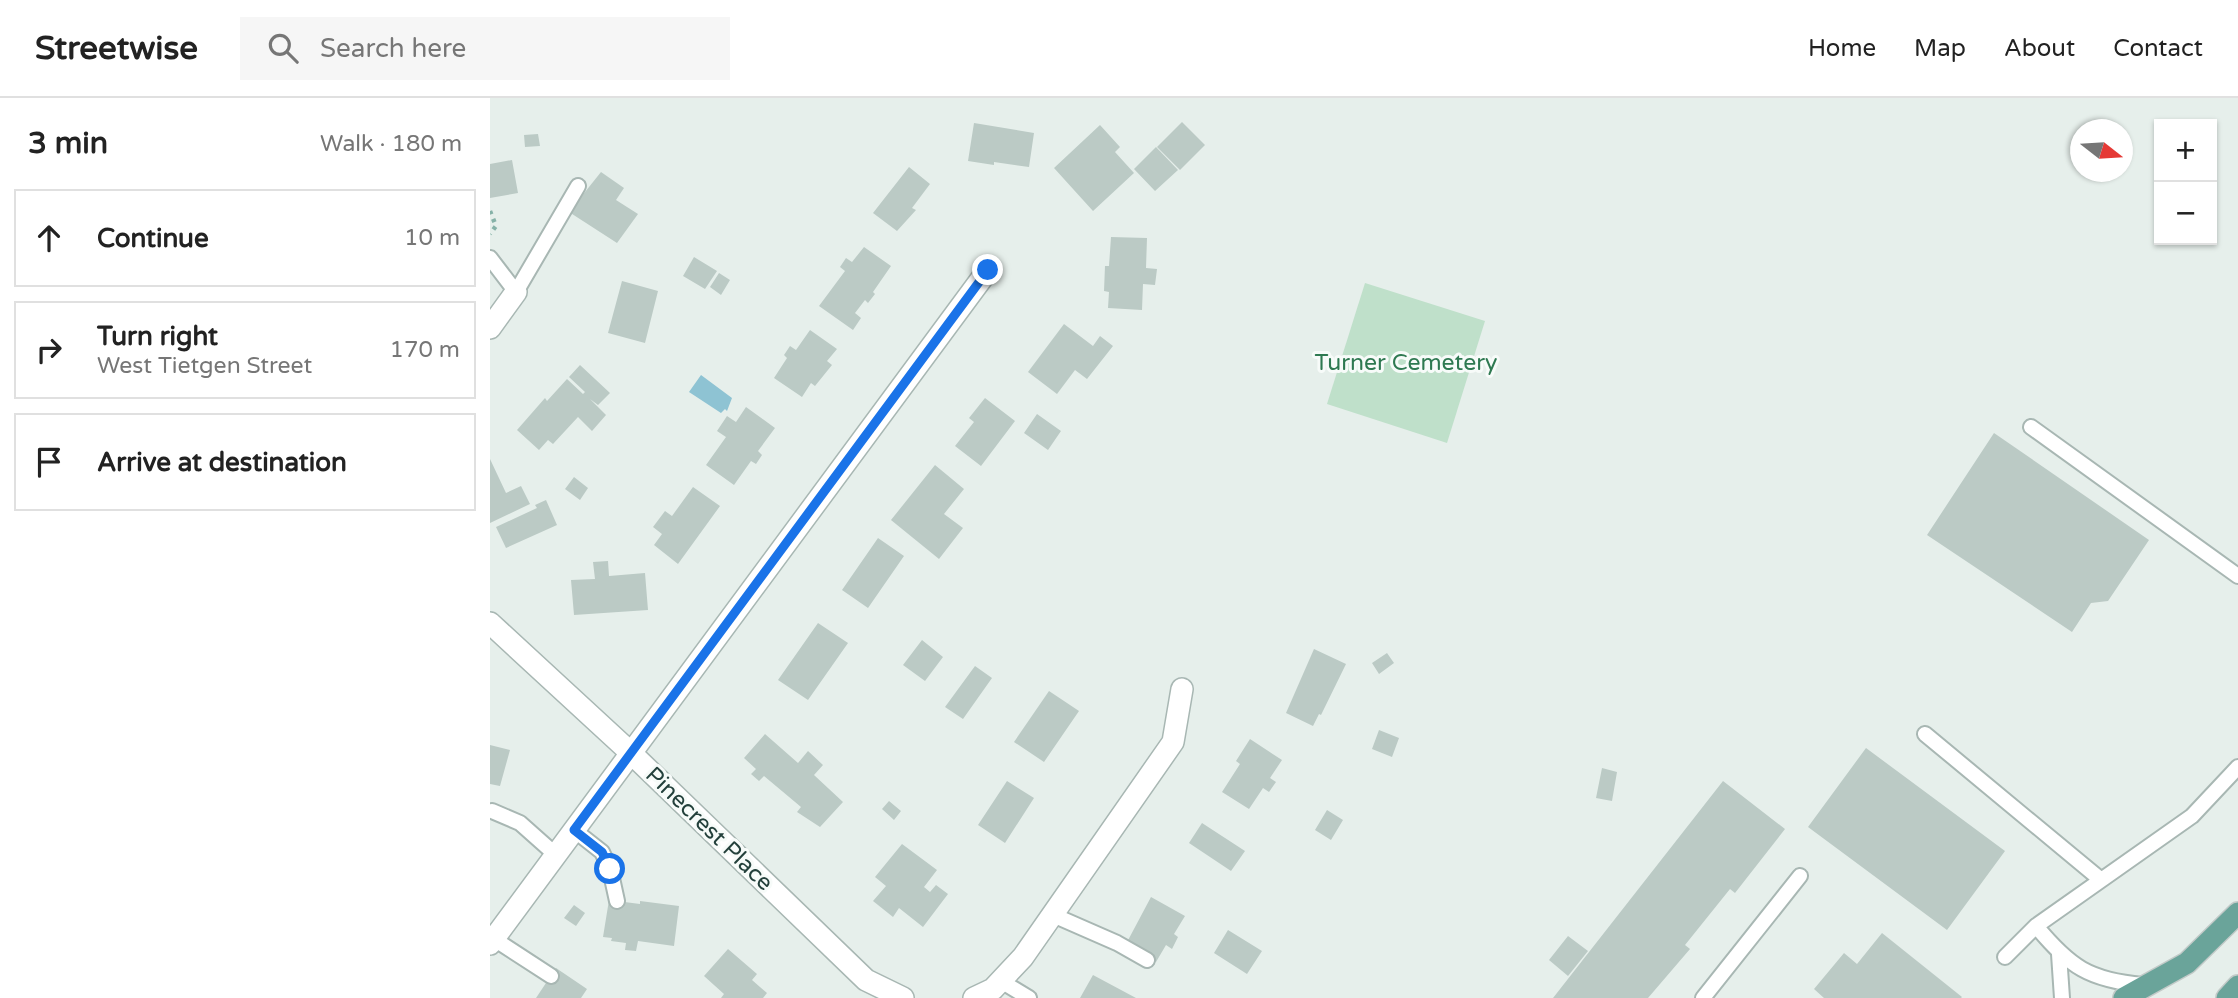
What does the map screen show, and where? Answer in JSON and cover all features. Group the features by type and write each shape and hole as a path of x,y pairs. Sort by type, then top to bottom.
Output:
{"main road":[{"path":"2124,998 2143,985 2187,963 2238,913"},
{"path":"2228,998 2238,986"}],"street":[{"path":"494,933 556,855 988,270"},
{"path":"490,328 516,292"},
{"name":"Pinecrest Place","path":"490,623 631,753 866,980 903,998"},
{"path":"974,998 993,989 1023,957 1174,742 1182,689"}],"lane":[{"path":"516,292 578,186"},
{"path":"490,258 516,292"},
{"path":"490,271 516,292"},
{"path":"2031,427 2238,576"},
{"path":"1925,734 2100,879"},
{"path":"2005,957 2036,926 2192,816 2238,767"},
{"path":"492,811 520,823 556,855"},
{"path":"574,830 602,852 610,869 617,901"},
{"path":"1703,998 1800,877"},
{"path":"1053,915 1147,960"},
{"path":"2036,926 2059,954 2088,974 2143,985"},
{"path":"494,933 551,976"},
{"path":"2059,954 2062,998"},
{"path":"1001,981 1029,998"}],"path":[{"path":"490,211 496,226 490,234"}],"green space":[{"name":"Turner Cemetery","path":"1365,283 1485,321 1447,443 1327,404"}],"water":[{"path":"701,375 732,398 727,411 725,409 721,413 689,392"}],"building":[{"path":"1182,122 1205,145 1180,170 1157,147"},
{"path":"974,123 1034,133 1029,167 968,161"},
{"path":"1100,125 1120,147 1115,152 1134,173 1093,211 1054,168"},
{"path":"538,134 540,146 525,147 524,135"},
{"path":"1156,147 1178,170 1155,191 1134,169"},
{"path":"512,160 518,193 490,198 490,164"},
{"path":"909,167 930,184 912,208 916,210 897,231 873,213"},
{"path":"601,172 624,188 616,200 638,214 617,243 569,212"},
{"path":"1111,237 1147,238 1146,268 1157,269 1155,285 1143,284 1142,310 1108,308 1109,292 1104,291 1105,266 1109,266"},
{"path":"864,247 891,266 873,292 875,294 868,303 865,300 855,313 861,318 853,330 819,306 845,271 840,267 846,258 852,262"},
{"path":"694,257 717,271 705,289 683,276"},
{"path":"719,273 730,280 721,295 710,287"},
{"path":"622,281 658,291 645,343 608,333"},
{"path":"1064,324 1093,346 1100,336 1113,346 1087,379 1075,370 1057,394 1028,372"},
{"path":"810,330 837,349 827,361 832,365 815,386 811,383 802,397 774,378 787,358 784,355 790,346 796,350"},
{"path":"580,365 610,393 598,405 590,399 606,415 592,431 578,417 553,444 548,440 539,450 517,430 545,398 547,401 567,379 583,394 585,392 569,377"},
{"path":"985,398 1015,421 981,466 955,446 974,422 969,418"},
{"path":"746,407 775,428 758,451 762,455 756,464 751,461 734,485 706,465 726,437 717,431 727,416 736,422"},
{"path":"1037,414 1061,431 1048,450 1024,433"},
{"path":"1994,433 2149,540 2108,601 2091,603 2072,632 1927,535"},
{"path":"490,459 506,493 521,486 530,504 490,523"},
{"path":"935,465 964,489 944,514 963,528 939,559 891,520"},
{"path":"574,477 588,488 580,500 565,489"},
{"path":"693,487 720,506 678,564 654,545 662,534 653,527 665,511 672,516"},
{"path":"546,500 557,525 506,548 496,527 537,508 535,505"},
{"path":"878,538 904,556 868,608 842,590"},
{"path":"608,561 609,576 645,573 648,610 574,615 571,580 595,579 593,562"},
{"path":"818,623 848,643 808,700 778,680"},
{"path":"922,640 943,657 925,681 903,665"},
{"path":"1314,649 1346,664 1313,726 1286,713"},
{"path":"1387,653 1394,663 1379,674 1372,663"},
{"path":"975,666 992,678 963,719 945,707"},
{"path":"1049,691 1079,711 1044,762 1014,742"},
{"path":"1379,730 1399,738 1392,757 1372,749"},
{"path":"765,734 798,763 808,751 823,765 814,775 843,802 820,827 797,812 801,807 764,776 759,781 751,774 756,769 744,758"},
{"path":"1250,739 1282,760 1270,778 1276,782 1269,792 1263,788 1249,809 1222,792 1240,764 1236,761"},
{"path":"490,745 510,750 500,786 490,784"},
{"path":"1866,748 2005,851 1947,930 1808,827"},
{"path":"1602,768 1617,772 1612,801 1596,798"},
{"path":"1007,781 1034,798 1005,843 978,825"},
{"path":"1723,781 1785,829 1735,893 1730,889 1685,945 1690,949 1648,998 1553,998"},
{"path":"889,801 901,811 894,820 882,809"},
{"path":"1327,810 1343,820 1331,840 1315,830"},
{"path":"1202,823 1245,851 1231,871 1189,843"},
{"path":"902,844 937,870 924,887 930,892 936,885 948,894 923,927 899,908 893,917 873,901 886,886 875,877"},
{"path":"1151,897 1185,916 1174,934 1178,937 1172,949 1166,945 1156,962 1126,944"},
{"path":"609,900 679,906 674,946 638,941 636,951 625,950 626,943 603,937"},
{"path":"574,905 585,913 576,926 564,918"},
{"path":"1228,930 1262,951 1247,974 1214,953"},
{"path":"1882,933 1962,997 1824,998 1814,989 1844,953 1857,964"},
{"path":"1568,936 1588,951 1568,976 1549,960"},
{"path":"728,949 757,974 752,980 767,993 763,998 721,998 724,994 704,976"},
{"path":"556,968 587,989 581,998 536,998"},
{"path":"1093,975 1136,998 1080,998"}],"route":[{"path":"610,869 602,852 574,830 988,270"}]}
